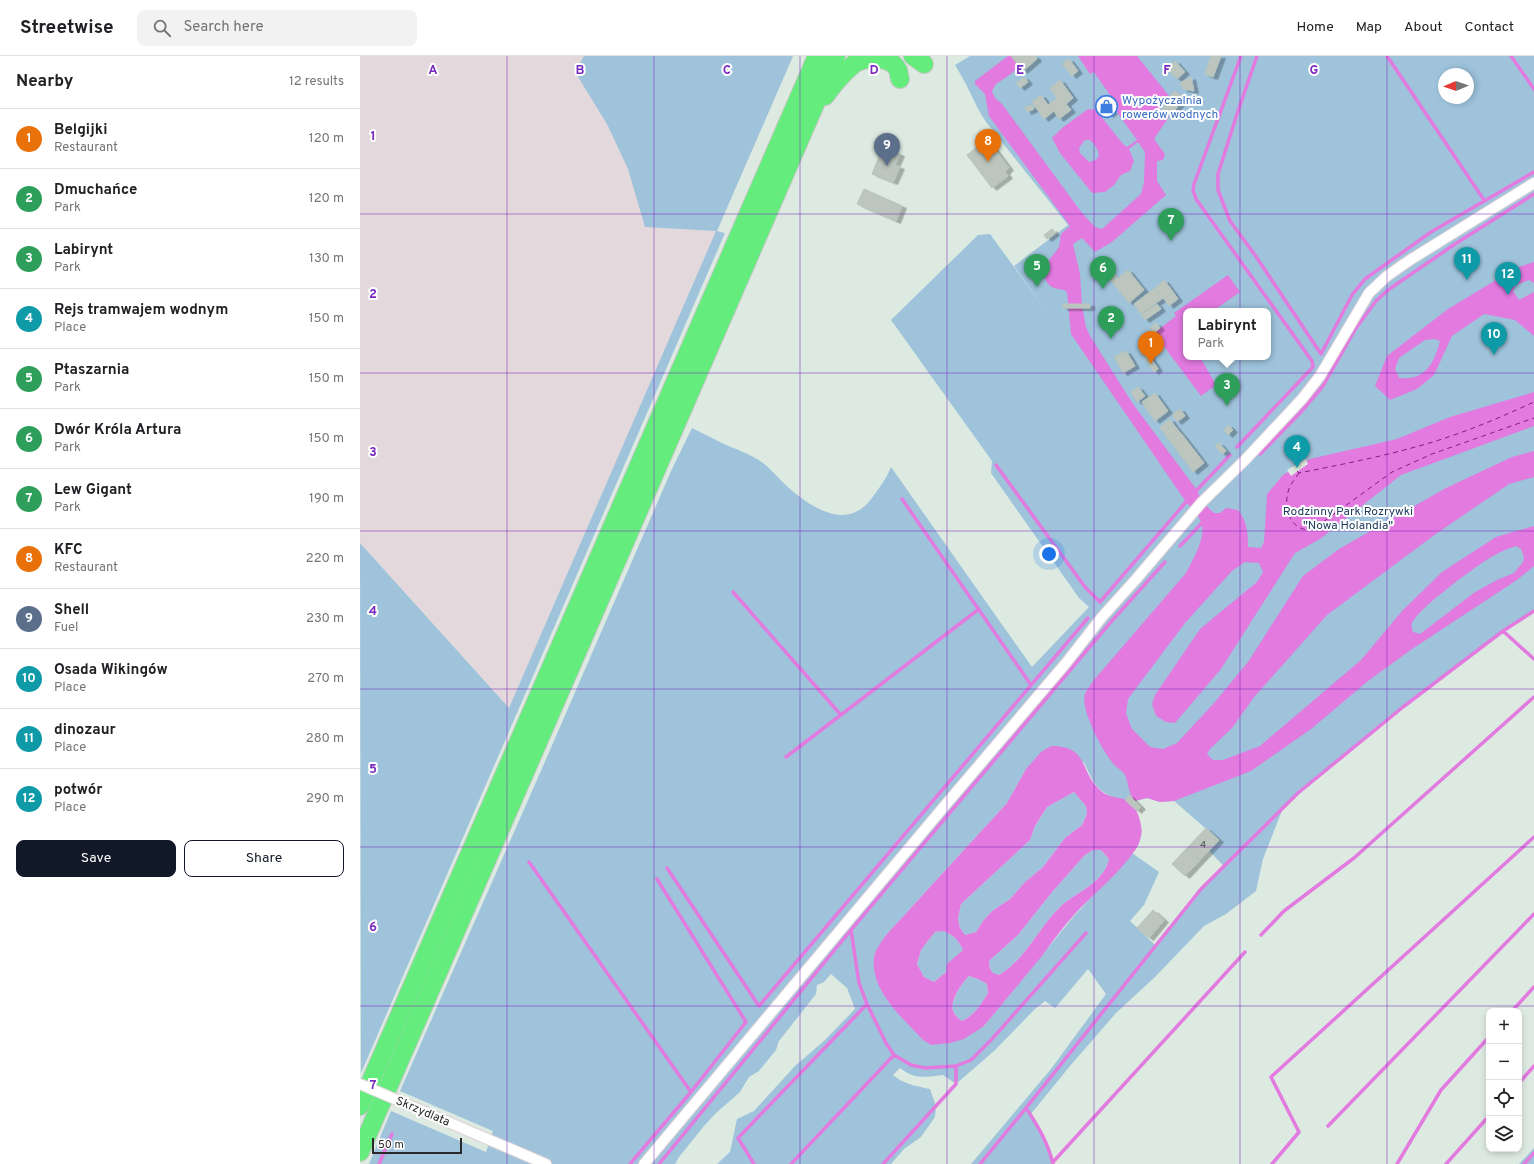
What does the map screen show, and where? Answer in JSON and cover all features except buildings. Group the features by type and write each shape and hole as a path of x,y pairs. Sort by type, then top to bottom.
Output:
{"highway":[{"path":"360,1106 817,56"},
{"path":"360,1152 836,56"},
{"path":"811,114 832,87 857,60 878,57 887,59 893,63 898,70 900,79"}],"street":[{"path":"644,1164 1066,663 1102,617 1138,578 1202,502 1245,460 1313,385 1363,300 1375,286 1410,260 1534,183"},
{"name":"Skrzydlata","path":"360,1084 546,1164"}],"shaded area":[{"path":"360,56 793,56 509,708 360,543"},
{"path":"1008,56 1029,56 1011,74 996,84 992,91 995,98 1002,104 1082,213 1095,227 1102,229 1141,194 1144,182 1145,152 1138,142 1129,149 1134,161 1130,171 1121,175 1114,185 1105,192 1092,193 1060,153 1052,138 1062,128 1088,109 1096,110 1127,147 1137,140 1116,111 1119,108 1094,72 1090,74 1078,56 1137,56 1170,97 1159,110 1169,117 1154,139 1165,154 1163,160 1157,161 1157,181 1166,195 1112,242 1095,252 1082,238 1073,244 1080,274 1082,306 1086,327 1090,336 1133,404 1197,490 1202,502 1214,513 1220,513 1226,508 1238,510 1246,527 1248,547 1261,548 1264,542 1267,494 1283,475 1310,459 1397,439 1450,417 1534,392 1534,426 1401,475 1320,539 1295,553 1221,669 1175,723 1166,722 1156,716 1152,704 1155,695 1200,629 1257,582 1263,572 1259,563 1245,562 1232,571 1185,623 1128,699 1126,713 1132,729 1150,747 1163,749 1177,743 1214,703 1248,662 1303,576 1339,549 1446,488 1512,457 1534,451 1534,477 1509,484 1433,536 1327,615 1255,696 1232,728 1210,749 1207,754 1213,760 1223,760 1260,746 1361,660 1402,611 1442,572 1496,537 1534,526 1534,566 1517,580 1412,649 1368,681 1311,729 1251,771 1174,801 1160,802 1147,798 1135,801 1130,792 1125,775 1113,764 1098,739 1089,719 1084,701 1085,694 1093,681 1186,573 1201,541 1201,522 1071,334 1067,292 1050,286 1041,271 1059,247 1061,234 1070,226 989,116 985,94 975,84 975,81","holes":["1085,140 1090,140 1097,149 1099,156 1089,162 1080,153 1079,148","1516,546 1521,549 1524,557 1523,562 1514,573 1475,592 1420,634 1413,632 1412,623 1417,616 1435,599 1488,559"]},
{"path":"1534,262 1534,283 1529,280 1516,285 1513,291 1519,300 1534,292 1534,336 1515,320 1484,314 1452,336 1434,375 1417,389 1390,400 1375,386 1387,356 1448,309 1516,268","holes":["1435,339 1440,341 1435,357 1422,374 1416,377 1399,378 1395,369 1399,358 1425,340"]},
{"path":"1228,275 1240,292 1217,308 1183,308 1183,360 1202,360 1216,385 1201,396 1154,333 1176,316 1174,313"},
{"path":"1051,746 1063,747 1072,750 1082,760 1088,774 1101,791 1110,796 1124,799 1131,803 1138,814 1142,831 1139,844 1130,858 1081,907 1057,935 1042,956 984,1026 964,1039 950,1043 931,1045 923,1040 897,1013 882,992 874,969 875,954 886,935 1007,803 1026,769 1041,752","holes":["1074,792 1086,806 1087,814 1082,825 1065,838 1043,867 1025,882 1010,899 992,911 976,932 965,935 960,928 958,919 961,904 1030,840 1035,826 1047,807","1093,850 1101,850 1109,859 1101,875 1096,881 1066,902 1052,915 1017,961 999,975 993,973 990,969 989,961 1018,935 1053,891 1085,855","943,931 952,936 957,940 963,950 947,964 946,972 934,982 924,977 917,964 921,950 935,932","969,976 987,984 988,993 974,1012 967,1019 962,1021 953,1011 953,1002 957,992"]}],"green space":[{"path":"584,56 793,56 717,231 725,233 361,1073 360,543 509,708 716,231 645,227 628,169 607,124 575,72"},
{"name":"Rodzinny Park Rozrywki \"Nowa Holandia\"","path":"970,56 1534,56 1534,611 1473,653 1443,676 1298,793 1283,808 1263,859 1256,891 1226,914 1204,926 1155,977 1116,1013 1030,1115 1044,1138 1053,1164 971,1164 1051,1069 1106,994 1088,969 1055,1008 1045,1001 1035,1009 994,1051 956,1084 943,1075 920,1077 905,1072 900,1068 893,1075 901,1081 930,1089 936,1106 935,1117 921,1137 904,1149 891,1164 717,1164 730,1152 737,1119 754,1111 795,1066 825,1040 855,1009 847,988 831,974 824,982 817,985 816,994 779,1041 776,1050 759,1071 749,1077 740,1092 704,1126 675,1164 369,1164 391,1111 486,1152 493,1131 400,1091 672,469 692,428 758,460 798,496 819,509 830,513 842,515 852,513 863,508 880,487 891,467 1032,667 1089,607 1079,598 991,473 992,461 891,320 978,235 990,234 1048,314 1014,266 1068,225 986,122 955,65","holes":["1084,762 1098,788 1116,798 1125,800 1129,796 1135,801 1147,798 1160,802 1174,801 1219,840 1209,851 1224,866 1196,894 1156,946 1130,921 1144,905 1159,872 1132,853 1074,916 984,1026 901,1016 874,955 886,935 1007,803 1026,769"]},
{"path":"1074,792 1086,806 1087,814 1082,825 1065,838 1043,867 1025,882 1010,899 992,911 976,932 965,935 960,928 958,919 961,904 1030,840 1035,826 1047,807"},
{"path":"1093,850 1101,850 1109,859 1101,875 1096,881 1066,902 1052,915 1017,961 999,975 992,973 989,961 1018,935 1053,891 1085,855"},
{"path":"943,931 955,938 963,950 946,972 934,982 924,977 917,964 921,950 935,932"},
{"path":"969,976 987,984 988,993 974,1012 967,1019 962,1021 953,1011 953,1002 963,983"},
{"path":"1534,1148 1534,1164 1519,1164"}],"pier":[{"path":"1306,459 1308,464 1291,476 1287,470"}],"waterway":[{"path":"1237,447 1313,367 1312,361 1196,199 1193,190 1241,56"},
{"path":"1257,56 1218,174 1218,190 1230,221 1255,255 1321,354 1352,295 1365,279 1431,232 1534,172"},
{"path":"1387,56 1484,200"},
{"path":"1511,56 1534,89"},
{"path":"1260,454 1300,413 1323,386 1356,328 1376,301 1388,290 1455,244 1534,194"},
{"path":"1197,490 1230,455"},
{"path":"996,465 1085,587 1100,602 1186,502"},
{"path":"902,499 1031,685"},
{"path":"1180,546 1202,523"},
{"path":"659,1164 851,930 1109,624 1165,562"},
{"path":"733,592 841,715"},
{"path":"786,757 979,609"},
{"path":"980,1164 1201,889 1298,793 1403,707 1503,631 1534,611"},
{"path":"667,868 759,1006 1088,618"},
{"path":"1503,631 1534,659"},
{"path":"1261,935 1284,911 1354,858 1534,697"},
{"path":"1272,1164 1299,1132 1271,1077 1534,837"},
{"path":"529,862 691,1092"},
{"path":"630,1164 691,1092 746,1022 657,879"},
{"path":"1328,1126 1534,914"},
{"path":"851,930 859,983 867,1004 886,1043 894,1055 911,1065 925,1068 956,1066 971,1060 992,1039 1086,933"},
{"path":"1053,1162 1245,952"},
{"path":"1515,1008 1534,987"},
{"path":"754,1164 738,1138 867,1004"},
{"path":"1397,1164 1441,1090 1486,1040"},
{"path":"791,1164 894,1055"},
{"path":"883,1164 956,1084 956,1066"},
{"path":"1522,1080 1534,1066"},
{"path":"1026,1108 1042,1135 1053,1164"},
{"path":"1446,1164 1486,1119"},
{"path":"379,1164 392,1134"},
{"path":"1524,1164 1534,1153"}],"ferry route":[{"path":"1297,471 1299,473 1329,467 1419,446 1478,426 1534,402"},
{"path":"1299,473 1290,486 1287,509 1292,522 1304,529 1312,530 1392,472 1432,454 1534,418"}],"place":[{"name":"Wypożyczalnia rowerów wodnych","path":"1106,107"},
{"name":"KFC","path":"988,162"},
{"name":"Shell","path":"887,166"},
{"name":"Lew Gigant","path":"1171,241"},
{"name":"dinozaur","path":"1467,280"},
{"name":"Ptaszarnia","path":"1037,287"},
{"name":"Dwór Króla Artura","path":"1103,289"},
{"name":"potwór","path":"1508,295"},
{"name":"Dmuchańce","path":"1111,339"},
{"name":"Osada Wikingów","path":"1494,355"},
{"name":"Belgijki","path":"1151,364"},
{"name":"Labirynt","path":"1227,406"},
{"name":"Rejs tramwajem wodnym","path":"1297,468"}]}
